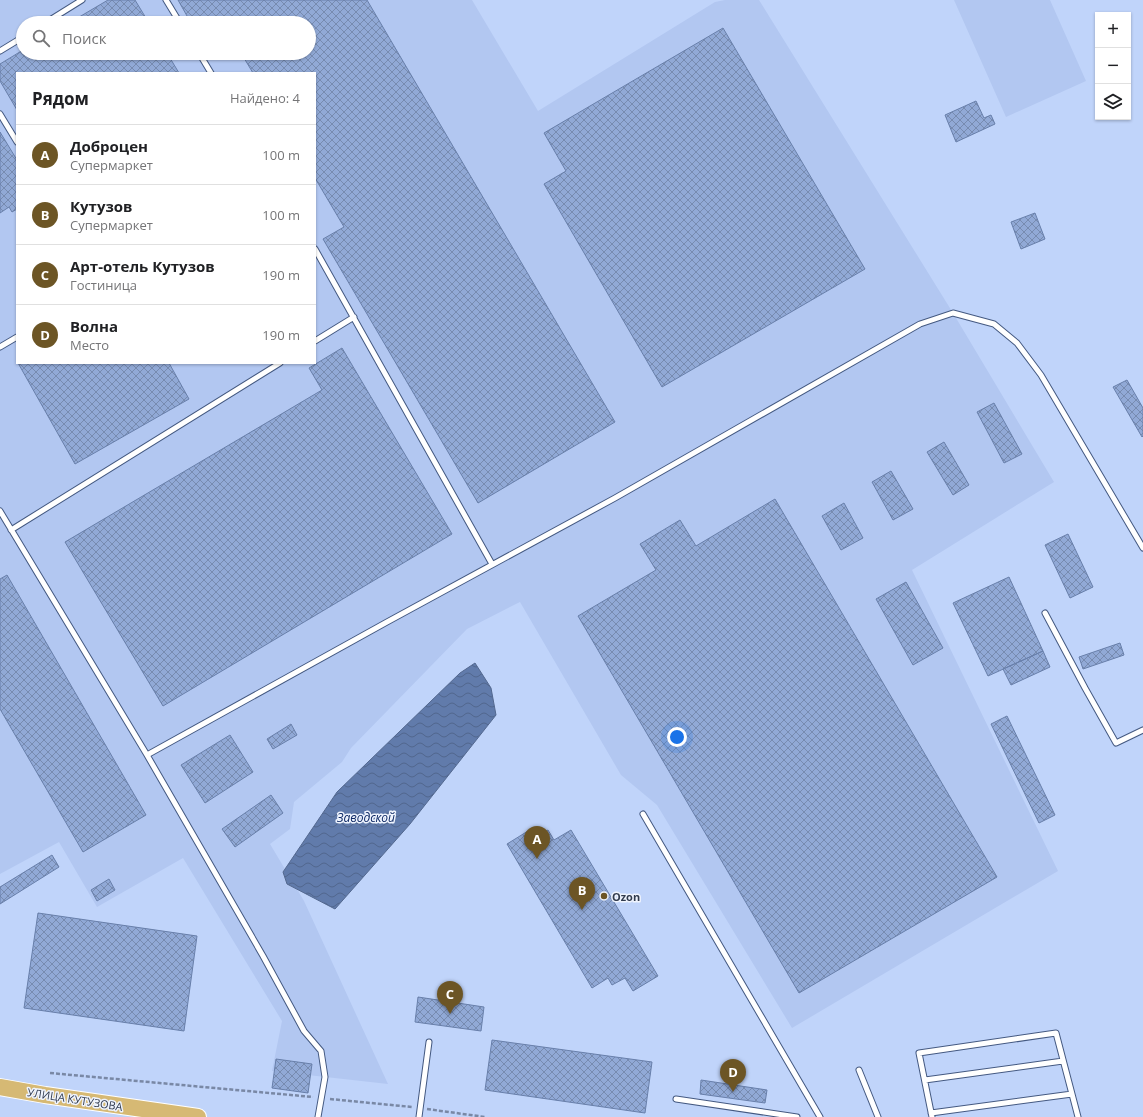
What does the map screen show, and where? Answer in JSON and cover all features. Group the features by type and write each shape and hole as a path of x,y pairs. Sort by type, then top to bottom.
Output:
{"main road":[{"name":"УЛИЦА КУТУЗОВА","path":"0,1087 198,1117"}],"lane":[{"path":"57,16 82,0"},
{"path":"166,0 176,16"},
{"path":"0,52 16,42"},
{"path":"203,60 210,72"},
{"path":"0,114 16,140"},
{"path":"316,251 492,564"},
{"path":"147,755 492,564 615,498 920,324 953,313 994,324 1017,343 1041,375 1143,548"},
{"path":"316,340 354,317"},
{"path":"0,347 16,338"},
{"path":"12,530 278,364"},
{"path":"0,511 147,755 259,949 304,1031 321,1051 325,1077 318,1117"},
{"path":"1045,613 1116,743 1143,730"},
{"path":"643,814 820,1117"},
{"path":"1072,1094 932,1115 919,1053 1056,1033 1063,1062 1072,1094 1078,1117"},
{"path":"419,1117 429,1042"},
{"path":"925,1080 1063,1062"},
{"path":"859,1070 878,1117"},
{"path":"676,1099 797,1117"}],"path":[{"path":"50,1073 421,1108 485,1117"}],"shaded area":[{"path":"0,0 472,0 538,111 715,2 725,0 759,0 953,313 1054,482 912,570 1058,871 792,1028 657,805 621,775 520,602 467,629 351,748 342,762 294,802 290,829 270,844 304,901 388,1084 272,1071 282,1021 183,858 97,907 59,842 0,874"},
{"path":"954,0 1050,0 1086,81 1006,117"}],"water":[{"name":"Заводской","path":"475,663 491,688 496,715 410,824 335,909 287,884 283,872 337,792 460,673"}],"building":[{"path":"108,0 135,0 145,16 81,16"},
{"path":"178,0 367,0 615,422 478,503 323,239 344,227 316,180 316,72 252,72 245,60 316,60 316,16 187,16"},
{"path":"723,28 865,269 662,387 544,184 566,171 544,133"},
{"path":"16,54 16,60 171,60 178,72 16,72 16,108 0,81 0,64"},
{"path":"976,101 984,118 991,115 995,124 956,142 945,115"},
{"path":"0,132 16,158 16,210 12,212 9,207 0,213"},
{"path":"1035,213 1045,239 1021,249 1011,222"},
{"path":"342,348 452,534 163,706 65,542 322,390 309,368"},
{"path":"19,364 170,364 189,399 75,464"},
{"path":"1127,380 1143,408 1142,437 1113,387"},
{"path":"994,403 1022,454 1004,463 977,412"},
{"path":"944,442 969,485 953,495 927,452"},
{"path":"891,471 913,509 893,520 872,482"},
{"path":"775,499 997,877 799,993 578,616 656,570 640,544 680,520 696,546"},
{"path":"844,503 863,538 841,550 822,516"},
{"path":"1068,534 1093,587 1070,598 1045,545"},
{"path":"7,575 146,815 83,852 0,709 0,579"},
{"path":"1009,577 1043,651 988,676 953,603"},
{"path":"906,582 943,648 913,665 876,599"},
{"path":"1120,643 1124,655 1083,669 1079,657"},
{"path":"1043,651 1050,667 1011,685 1003,669"},
{"path":"1007,716 1055,815 1039,823 991,724"},
{"path":"291,724 297,735 273,749 267,739"},
{"path":"230,735 253,772 205,803 181,765"},
{"path":"271,795 283,813 235,847 222,829"},
{"path":"548,830 554,840 571,830 658,976 633,991 625,978 612,985 608,978 592,988 507,844 528,831 533,839"},
{"path":"52,855 59,867 0,904 0,887"},
{"path":"109,879 115,890 97,901 91,890"},
{"path":"38,913 197,936 184,1031 24,1008"},
{"path":"418,997 484,1007 481,1031 415,1022"},
{"path":"492,1040 652,1062 645,1113 485,1090"},
{"path":"276,1059 312,1064 308,1093 272,1088"},
{"path":"701,1080 767,1090 765,1103 700,1094"}],"place":[{"name":"Доброцен","path":"537,859"},
{"name":"Ozon","path":"604,896"},
{"name":"Кутузов","path":"582,910"},
{"name":"Арт-отель Кутузов","path":"450,1014"},
{"name":"Волна","path":"733,1092"}]}
